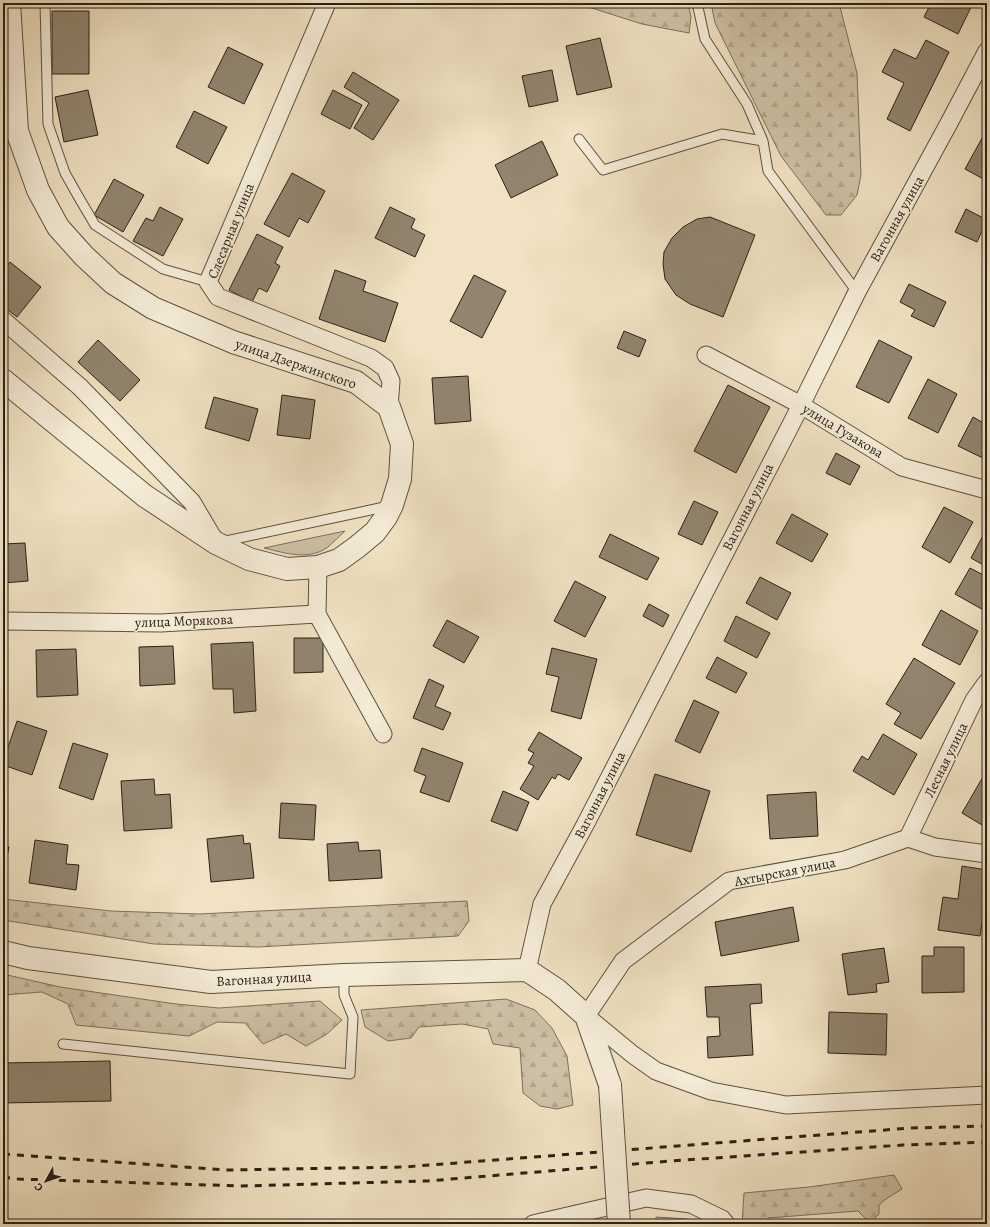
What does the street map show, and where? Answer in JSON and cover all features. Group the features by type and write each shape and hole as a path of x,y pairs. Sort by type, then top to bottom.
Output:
{"street":[{"name":"улица Дзержинского","path":"9,3 17,131 38,190 58,227 84,256 113,283 152,308 233,342 356,382 389,407"},
{"name":"Слесарная улица","path":"327,3 208,282 218,297 371,358 385,368 391,381 389,407"},
{"name":"Вагонная улица","path":"3,952 28,958 211,982 344,975 527,970 542,904 585,826 801,405 857,292 946,130 987,50"},
{"path":"3,320 80,387 192,502 216,543"},
{"name":"улица Гузакова","path":"706,355 801,405 902,467 987,490"},
{"path":"3,380 145,496 216,543 248,559 287,569 318,567 338,560 358,547 375,532 386,517 392,505 400,479 402,444 389,407"},
{"path":"318,567 317,614 383,734"},
{"name":"улица Морякова","path":"3,621 161,623 317,614"},
{"name":"Лесная улица","path":"908,838 974,700 987,682"},
{"path":"908,838 935,847 987,854"},
{"name":"Ахтырская улица","path":"586,1016 623,961 730,881 846,860 908,838"},
{"path":"527,970 557,990 632,1054 656,1071 711,1091 786,1105 987,1095"},
{"path":"586,1016 610,1085 619,1224"},
{"path":"534,1224 646,1198 691,1204 722,1219 726,1224"}],"lane":[{"path":"45,3 48,124 65,173 78,196 95,225 164,269 208,282"},
{"path":"697,3 705,39 747,104 763,141 768,171 857,292"},
{"path":"579,139 603,170 722,134 763,141"},
{"path":"216,543 392,505"},
{"path":"63,1044 350,1074 353,1017 344,995 344,975"}],"green space":[{"path":"576,3 688,3 691,17 689,33 642,24"},
{"path":"711,3 839,3 857,73 861,175 857,195 841,215 826,215 781,156 715,23"},
{"path":"345,531 328,547 313,554 297,555 264,548"},
{"path":"3,899 111,911 199,914 467,901 469,921 458,936 258,947 154,944 3,920"},
{"path":"3,974 60,987 176,1004 219,1008 320,1001 342,1020 327,1034 306,1046 286,1034 263,1044 245,1023 217,1022 189,1036 76,1025 68,1004 42,992 3,995"},
{"path":"506,999 535,1010 552,1028 567,1056 573,1105 557,1109 540,1106 523,1093 520,1048 493,1044 488,1029 462,1024 419,1027 411,1038 388,1041 365,1027 361,1010"},
{"path":"894,1175 902,1189 879,1205 879,1214 870,1223 858,1211 768,1218 770,1224 742,1224 744,1193 809,1187"},
{"path":"656,1217 687,1219 696,1224 656,1224"}],"building":[{"path":"931,3 973,3 958,34 924,17"},
{"path":"52,11 89,11 89,74 52,74"},
{"path":"600,38 612,87 577,95 566,46"},
{"path":"926,40 949,52 910,131 887,119 904,83 882,72 894,49 916,59"},
{"path":"228,47 263,64 244,104 208,87"},
{"path":"552,70 558,101 529,107 522,76"},
{"path":"353,72 399,100 373,140 354,128 369,103 344,87"},
{"path":"88,90 98,135 64,142 55,97"},
{"path":"333,90 362,105 350,129 321,114"},
{"path":"194,111 227,127 208,164 176,147"},
{"path":"987,131 987,181 965,169"},
{"path":"542,141 558,175 511,198 495,165"},
{"path":"292,173 325,191 308,223 299,218 289,237 264,224"},
{"path":"114,179 144,195 123,232 94,215"},
{"path":"160,207 183,219 163,256 133,241 146,218 153,221"},
{"path":"390,207 415,219 411,228 425,235 415,257 375,238"},
{"path":"966,209 987,220 977,242 955,232"},
{"path":"710,217 755,235 723,317 690,304 676,295 665,279 663,264 664,252 672,238 683,227 697,219"},
{"path":"257,234 283,247 275,263 280,266 267,292 259,288 252,302 229,290"},
{"path":"10,262 41,287 17,317 3,306 3,270"},
{"path":"335,270 366,281 363,291 398,303 385,342 319,319"},
{"path":"474,275 506,291 482,338 450,321"},
{"path":"909,284 946,302 934,327 911,316 915,310 900,302"},
{"path":"624,331 646,340 639,357 617,348"},
{"path":"98,340 140,380 120,401 78,362"},
{"path":"879,340 912,357 889,403 856,387"},
{"path":"468,376 471,421 435,424 432,378"},
{"path":"928,379 957,394 938,433 908,418"},
{"path":"728,385 770,407 736,473 694,451"},
{"path":"282,395 315,400 310,439 277,435"},
{"path":"214,397 258,409 249,441 205,428"},
{"path":"973,417 987,425 987,460 958,446"},
{"path":"836,453 860,466 850,485 826,473"},
{"path":"694,501 718,512 702,545 678,534"},
{"path":"944,507 973,522 950,563 922,547"},
{"path":"792,514 828,534 812,562 776,543"},
{"path":"987,528 987,567 971,558"},
{"path":"610,534 659,558 647,580 599,557"},
{"path":"25,543 28,581 3,583 3,544"},
{"path":"970,568 987,577 987,612 955,594"},
{"path":"760,577 791,593 777,620 746,603"},
{"path":"575,581 606,597 585,637 554,621"},
{"path":"649,604 669,615 663,627 643,616"},
{"path":"941,610 978,631 960,665 922,645"},
{"path":"736,616 770,633 757,658 724,641"},
{"path":"447,620 479,637 464,663 433,646"},
{"path":"294,638 323,638 323,672 294,673"},
{"path":"253,642 256,711 234,713 233,689 213,689 211,644"},
{"path":"173,646 175,684 140,686 139,647"},
{"path":"552,648 597,659 581,719 551,711 559,677 546,674"},
{"path":"76,649 78,695 37,697 36,650"},
{"path":"717,657 747,673 736,693 706,678"},
{"path":"914,658 955,683 921,739 894,724 901,713 886,704"},
{"path":"429,679 444,686 435,706 451,713 443,730 413,718"},
{"path":"694,700 719,712 700,753 675,741"},
{"path":"17,721 47,731 32,775 3,765"},
{"path":"539,732 582,758 569,780 558,774 555,779 552,777 538,800 520,789 534,766 528,763 534,753 528,750"},
{"path":"883,734 917,754 894,795 853,771 862,756 868,760"},
{"path":"73,743 108,754 93,800 59,788"},
{"path":"422,748 463,763 449,802 420,792 426,776 414,771"},
{"path":"987,770 987,828 962,813"},
{"path":"655,774 710,791 691,852 636,835"},
{"path":"154,779 155,795 170,794 172,828 124,831 121,781"},
{"path":"503,791 529,802 517,831 491,821"},
{"path":"816,792 818,836 770,839 767,795"},
{"path":"281,803 316,805 314,840 279,838"},
{"path":"243,835 244,844 250,843 254,878 211,882 207,839"},
{"path":"35,840 68,845 66,864 79,865 76,890 29,883"},
{"path":"358,842 359,851 380,850 382,878 329,881 327,844"},
{"path":"3,845 9,847 3,877"},
{"path":"962,866 987,870 987,890 980,936 938,930 943,897 958,899"},
{"path":"793,907 799,941 721,956 715,922"},
{"path":"934,947 964,947 964,992 922,993 922,956 934,956"},
{"path":"884,948 889,982 876,984 877,992 848,995 842,954"},
{"path":"761,984 762,1003 750,1004 753,1055 708,1058 707,1037 720,1036 719,1017 707,1017 705,987"},
{"path":"829,1012 887,1014 886,1055 828,1053"},
{"path":"110,1061 111,1101 3,1103 3,1063"}],"railway":[{"path":"3,1154 227,1170 404,1167 911,1128 987,1126"},
{"path":"3,1177 18,1179 241,1186 427,1181 671,1161 903,1145 987,1142"}]}
